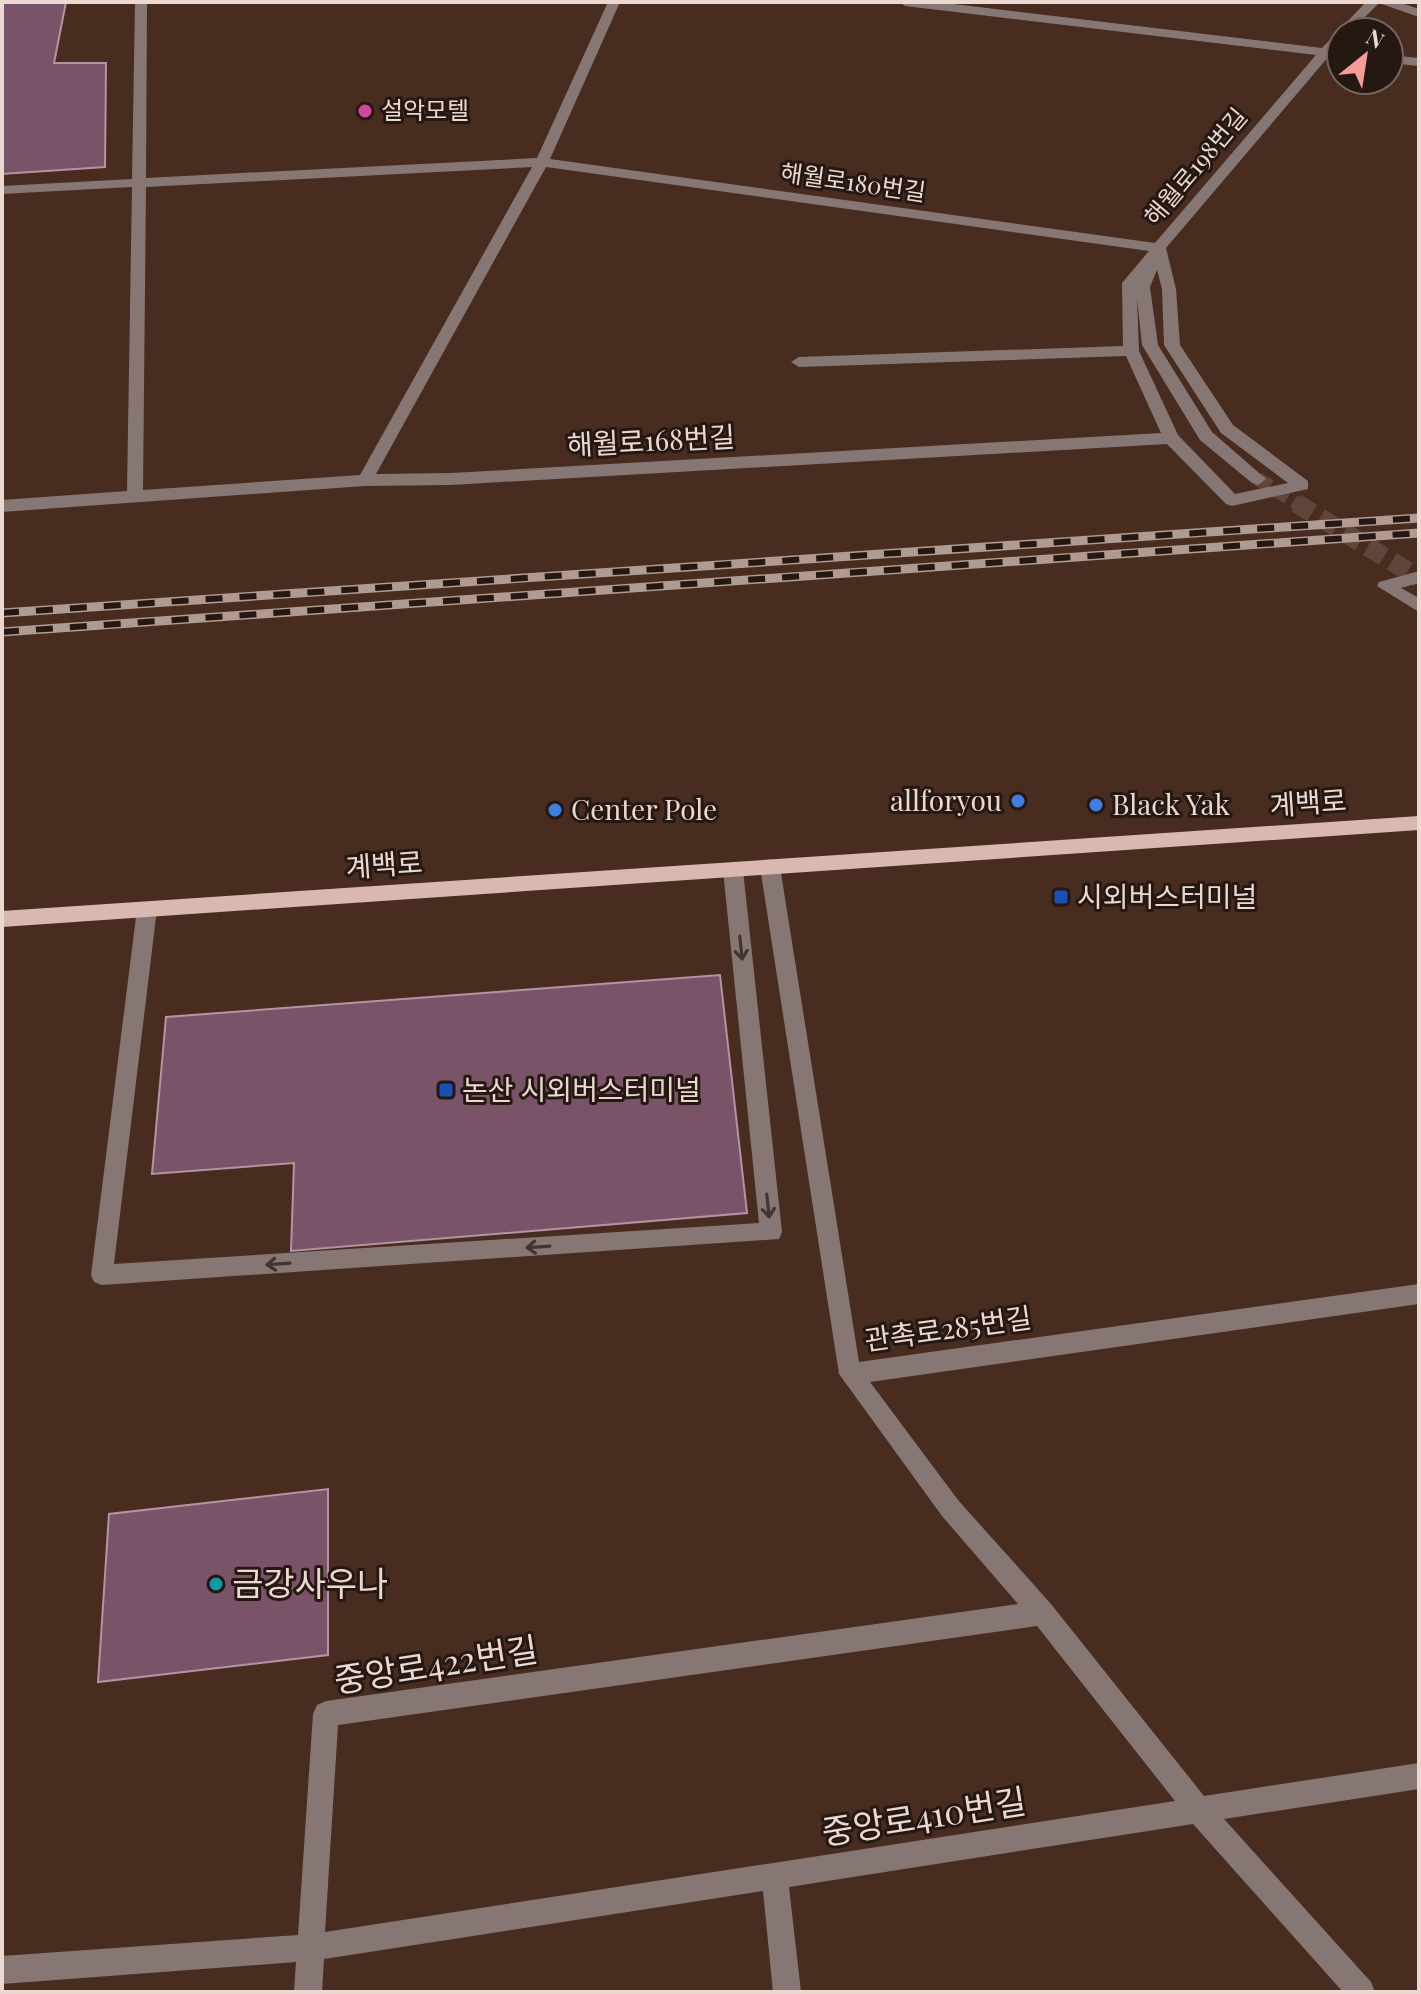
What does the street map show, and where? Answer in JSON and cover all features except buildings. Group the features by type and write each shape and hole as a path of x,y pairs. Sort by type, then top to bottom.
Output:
{"main road":[{"name":"계백로","path":"2,919 1419,823"}],"street":[{"path":"135,496 141,2"},
{"path":"365,480 542,162 614,2"},
{"path":"905,2 1325,52"},
{"path":"1385,2 1419,13"},
{"name":"해월로198번길","path":"1258,479 1206,436 1150,345 1143,287 1159,248 1325,49"},
{"name":"해월로180번길","path":"2,190 542,162 1159,248"},
{"path":"1159,248 1169,289 1172,345 1227,429 1302,485 1232,500 1171,438 1131,351 1129,283 1159,248"},
{"path":"799,362 1131,351"},
{"name":"해월로168번길","path":"2,506 365,480 466,478 1171,438"},
{"path":"1419,577 1385,586 1419,606"},
{"path":"770,867 850,1374"},
{"path":"147,909 102,1275 771,1232 733,870"},
{"name":"관촉로285번길","path":"1361,1992 1199,1811 1042,1613 950,1508 850,1374 1419,1294"},
{"name":"중앙로422번길","path":"309,1948 326,1714 1042,1613"},
{"name":"중앙로410번길","path":"309,1948 1419,1776"},
{"path":"775,1876 787,1992"},
{"path":"2,1970 309,1948 308,1992"}],"tunnel":[{"path":"1258,479 1300,505"},
{"path":"1296,503 1419,578"}],"railway":[{"path":"2,613 1419,518"},
{"path":"2,632 1419,533"}],"place":[{"name":"설악모텔","path":"365,111"},
{"name":"allforyou","path":"1018,801"},
{"name":"Black Yak","path":"1096,805"},
{"name":"Center Pole","path":"555,810"},
{"name":"시외버스터미널","path":"1061,897"},
{"name":"논산 시외버스터미널","path":"446,1090"},
{"name":"금강사우나","path":"216,1584"}]}
